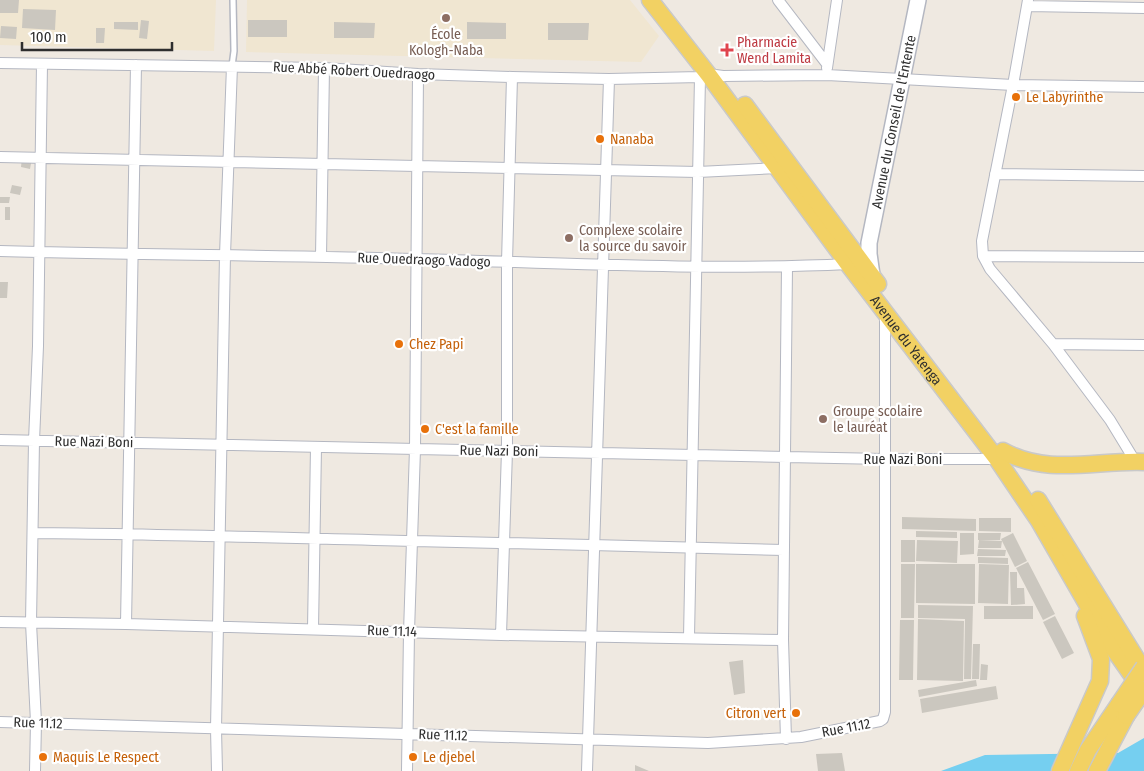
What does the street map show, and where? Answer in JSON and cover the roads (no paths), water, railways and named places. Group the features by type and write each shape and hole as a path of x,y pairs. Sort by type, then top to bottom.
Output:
{"main road":[{"name":"Avenue du Yatenga","path":"650,0 872,275 1000,455 1110,644 1144,691"},
{"name":"Avenue du Yatenga","path":"664,0 711,76 848,264 1048,515 1144,671"},
{"path":"1000,455 1038,464 1088,466 1141,465"},
{"path":"1060,771 1100,681 1101,659 1071,579"},
{"path":"1110,644 1144,711"},
{"path":"1097,771 1108,750 1122,710 1144,667"},
{"path":"1078,771 1088,750 1122,710 1144,691"}],"street":[{"path":"778,0 827,64"},
{"path":"828,75 827,64 837,0"},
{"name":"Avenue du Conseil de l'Entente","path":"872,275 869,243 918,0"},
{"path":"1141,465 1053,344 990,269 983,256 982,240 1013,85 1027,3 1144,8"},
{"name":"Rue Abbé Robert Ouedraogo","path":"0,63 324,68 418,74 608,79 828,75 1013,85 1144,87"},
{"path":"35,771 36,722 32,622 42,64"},
{"path":"126,624 136,64"},
{"path":"216,771 225,256 232,66"},
{"path":"322,257 324,68"},
{"path":"407,771 406,734 418,259 418,74"},
{"path":"689,637 698,172 711,76"},
{"path":"501,635 502,543 507,451 507,262 512,77"},
{"path":"587,771 608,79"},
{"path":"0,157 510,168 606,168 698,172 778,168"},
{"path":"995,174 1144,176"},
{"path":"850,246 861,250 866,249 869,243"},
{"name":"Rue Ouedraogo Vadogo","path":"0,251 418,259 696,267 787,267 848,264"},
{"path":"983,256 1144,257"},
{"path":"786,739 783,640 787,267"},
{"path":"884,460 885,312"},
{"path":"1053,344 1144,345"},
{"name":"Rue Nazi Boni","path":"0,440 884,460 1000,455"},
{"path":"313,629 316,447"},
{"name":"Rue 11.12","path":"0,722 708,744 786,739 878,722 883,719 885,712 884,460"},
{"path":"33,533 594,544 784,550"},
{"name":"Rue 11.14","path":"0,622 783,640"}],"lane":[{"path":"232,66 234,51 233,0"}],"water":[{"path":"1144,738 1144,771 941,771 985,755 1118,753"}],"place":[{"name":"École Kologh-Naba","path":"446,18"},
{"name":"Pharmacie Wend Lamita","path":"727,50"},
{"name":"Le Labyrinthe","path":"1016,97"},
{"name":"Nanaba","path":"600,139"},
{"name":"Complexe scolaire la source du savoir","path":"569,238"},
{"name":"Chez Papi","path":"399,344"},
{"name":"Groupe scolaire le lauréat","path":"823,419"},
{"name":"C'est la famille","path":"425,429"},
{"name":"Citron vert","path":"796,713"},
{"name":"Maquis Le Respect","path":"43,757"},
{"name":"Le djebel","path":"413,757"}]}
